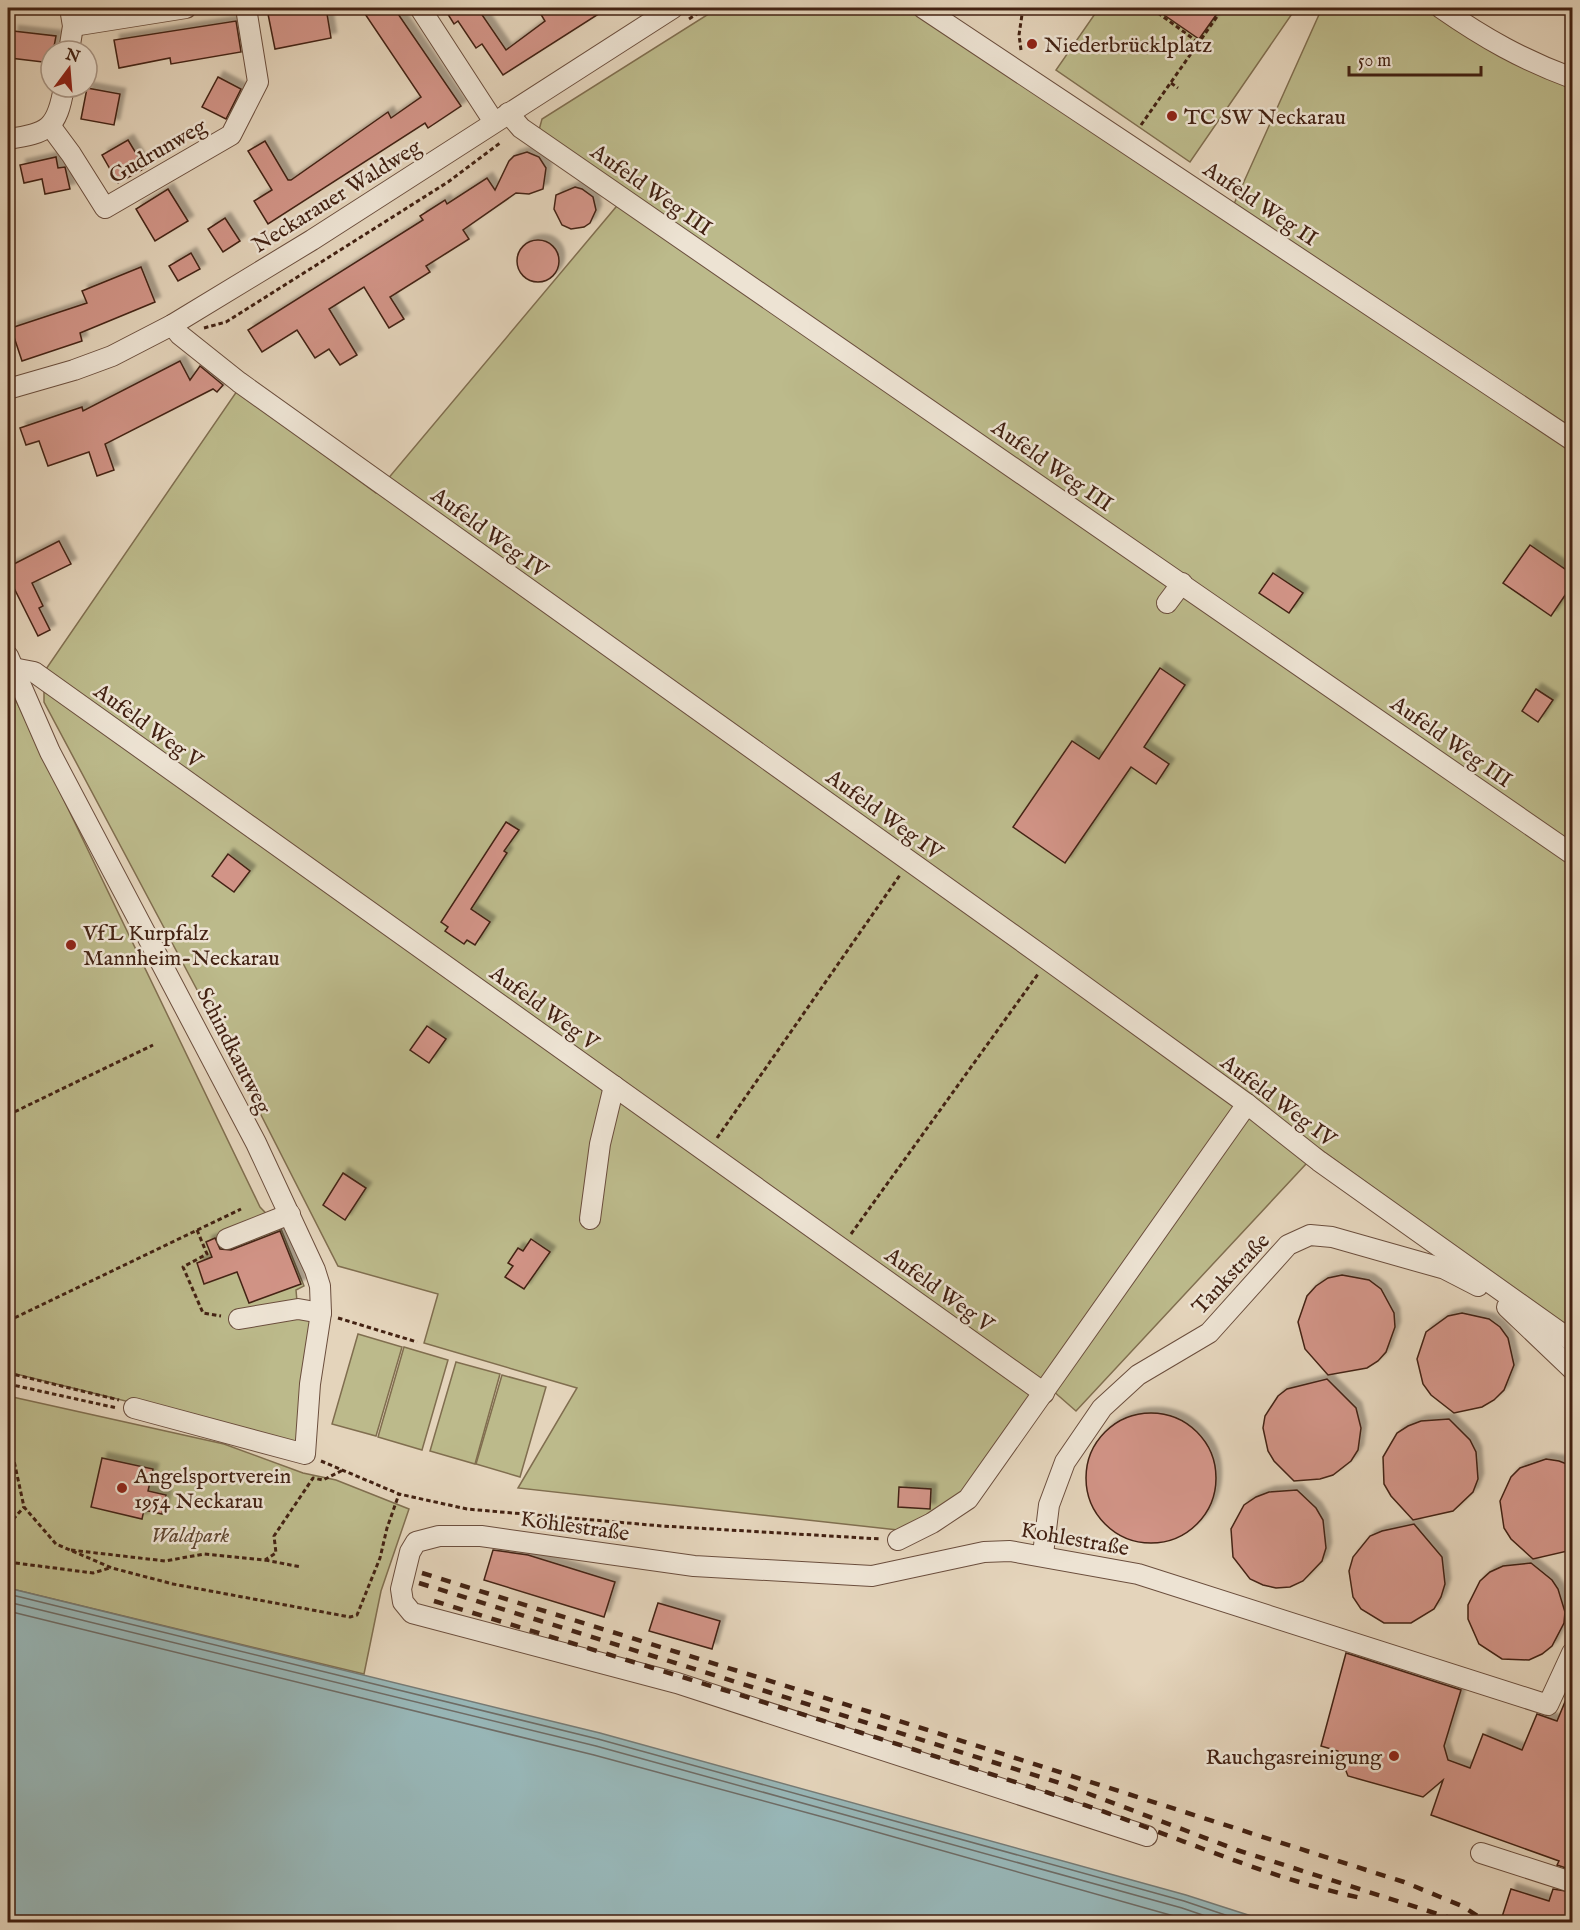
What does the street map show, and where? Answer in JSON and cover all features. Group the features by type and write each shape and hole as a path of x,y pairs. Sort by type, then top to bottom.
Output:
{"street":[{"path":"70,39 71,17 186,8"},
{"name":"Gudrunweg","path":"51,127 105,208 231,135 258,82 246,8"},
{"name":"Aufeld Weg III","path":"420,8 501,118 530,135 1182,583 1572,854"},
{"name":"Neckarauer Waldweg","path":"8,389 74,370 112,356 172,325 312,240 673,8"},
{"name":"Aufeld Weg II","path":"923,8 1572,440"},
{"path":"1441,8 1482,37 1535,64 1572,78"},
{"path":"8,139 35,135 51,127 60,112 62,99"},
{"name":"Aufeld Weg IV","path":"172,325 180,335 239,382 1048,960 1247,1104 1319,1161 1572,1341"},
{"path":"1167,603 1182,583"},
{"name":"Aufeld Weg V","path":"10,662 34,672 1044,1393"},
{"name":"Schindkautweg","path":"10,662 51,752 192,1019 290,1214 315,1269 321,1306 310,1384 305,1454"},
{"path":"590,1219 600,1144 614,1086"},
{"path":"898,1540 932,1523 968,1499 1247,1104"},
{"path":"227,1239 290,1214"},
{"name":"Tankstraße","path":"1043,1554 1049,1505 1065,1462 1102,1408 1138,1375 1209,1333 1288,1245 1310,1235 1332,1237 1434,1266 1471,1282 1509,1308 1572,1369"},
{"path":"239,1319 321,1306"},
{"path":"134,1408 305,1454"},
{"name":"Kohlestraße","path":"1147,1836 676,1683 412,1613 403,1602 401,1589 410,1552 416,1542 439,1536 481,1536 694,1566 872,1576 984,1552 1010,1551 1043,1554 1138,1574 1548,1705 1572,1653"},
{"path":"1481,1853 1568,1881"}],"path":[{"path":"1023,8 1019,46 1027,64 1029,77"},
{"path":"1156,8 1154,10 1198,43"},
{"path":"1141,125 1223,8"},
{"path":"1171,82 1178,88"},
{"path":"707,1152 910,861"},
{"path":"841,1248 1048,960"},
{"path":"8,1115 153,1045"},
{"path":"8,1098 15,1112"},
{"path":"8,1321 241,1209"},
{"path":"197,1230 207,1254 183,1267 203,1313 239,1319"},
{"path":"321,1306 417,1342"},
{"path":"8,1373 119,1400 134,1408"},
{"path":"8,1384 117,1408 134,1408"},
{"path":"8,1433 24,1507 56,1544 112,1568 231,1596 350,1617 357,1615 366,1595 399,1494"},
{"path":"305,1454 399,1494 479,1510 662,1526 898,1540"},
{"path":"265,1560 276,1553 274,1536 313,1478 323,1480 343,1470"},
{"path":"8,1525 24,1507"},
{"path":"67,1549 165,1561 204,1554 265,1560 301,1567"},
{"path":"8,1562 93,1573 112,1568"}],"green space":[{"path":"718,8 914,8 1229,215 1322,8 1428,8 1492,50 1572,83 1572,1327 1570,1330 1320,1149 1076,1411 1044,1383 963,1496 898,1530 518,1488 577,1388 424,1343 438,1294 338,1266 203,1001 44,702 44,672 237,391 376,493 621,201 539,130 542,119"},
{"name":"TC SW Neckarau","path":"1099,8 1296,8 1190,162 1056,70"},
{"name":"VfL Kurpfalz Mannheim-Neckarau","path":"8,684 260,1207 281,1229 304,1286 296,1290 298,1313 311,1322 300,1444 8,1372"},
{"path":"358,1334 402,1347 376,1436 332,1424"},
{"path":"404,1347 448,1360 422,1450 378,1437"},
{"path":"456,1362 500,1374 475,1464 430,1451"},
{"path":"502,1375 546,1387 520,1477 476,1464"},
{"name":"Waldpark","path":"8,1396 224,1444 303,1473 336,1480 409,1509 381,1591 364,1674 8,1588"}],"water":[{"path":"8,1588 600,1733 1186,1895 1270,1922 8,1922"}],"building":[{"path":"307,8 326,8 331,38 275,49 268,14"},
{"path":"361,8 394,8 461,106 428,128 425,123 268,224 254,201 272,190 248,151 265,141 288,180 291,180 388,112 391,118 421,97"},
{"path":"444,8 481,8 478,9 506,50 545,21 537,8 608,8 503,75 482,44 476,48 458,21 454,24"},
{"path":"1154,8 1221,8 1199,39"},
{"path":"236,21 241,52 171,64 170,58 119,68 114,40"},
{"path":"13,31 56,36 55,39 39,39 39,62 10,58"},
{"path":"218,77 241,89 226,119 202,107"},
{"path":"99,90 120,94 114,125 81,119 85,99 99,99"},
{"path":"128,140 145,168 118,183 102,155"},
{"path":"527,152 539,157 546,168 543,189 529,194 516,193 463,230 469,239 426,266 430,272 390,297 404,319 389,328 364,287 329,309 357,355 340,365 329,349 315,358 297,330 262,352 248,330 423,220 420,216 445,200 447,204 487,178 495,190 509,161 514,156"},
{"path":"56,157 58,168 65,167 70,189 45,194 42,179 24,183 20,165"},
{"path":"575,187 593,197 596,210 590,223 584,227 571,229 562,225 554,209 556,195"},
{"path":"168,189 188,221 155,241 136,209"},
{"path":"225,218 240,241 223,252 208,229"},
{"path":"538,240 553,246 559,261 553,276 538,282 523,276 517,261 523,246"},
{"path":"191,253 200,269 178,281 169,266"},
{"path":"141,267 155,302 80,333 82,341 22,361 11,328 87,303 82,291"},
{"path":"180,361 190,380 200,366 223,385 217,392 213,389 105,444 114,470 97,476 89,452 48,466 39,441 26,445 20,428 82,407 83,411"},
{"path":"59,541 71,564 32,583 43,606 39,608 50,630 38,636 8,576 8,567"},
{"path":"1530,545 1572,574 1572,585 1551,616 1503,583"},
{"path":"1273,573 1303,593 1289,613 1259,593"},
{"path":"1160,668 1185,685 1144,747 1169,764 1156,784 1131,767 1065,863 1013,827 1072,741 1099,759"},
{"path":"1536,689 1553,700 1538,722 1522,711"},
{"path":"506,822 519,830 504,851 507,853 471,909 490,922 475,945 467,940 464,944 445,931 448,927 441,922"},
{"path":"228,854 250,871 234,892 212,876"},
{"path":"427,1026 446,1039 429,1063 410,1050"},
{"path":"343,1173 366,1188 345,1220 323,1205"},
{"path":"280,1231 301,1284 249,1303 237,1272 204,1284 197,1263 212,1257 206,1242 215,1238 220,1249 231,1250"},
{"path":"531,1239 550,1252 524,1289 505,1277 513,1266 508,1263 518,1248 523,1251"},
{"path":"1342,1275 1369,1280 1381,1289 1394,1313 1395,1327 1386,1352 1378,1361 1367,1368 1328,1375 1305,1349 1298,1322 1307,1296 1316,1286 1328,1278"},
{"path":"1462,1313 1489,1319 1500,1327 1508,1338 1514,1365 1504,1390 1494,1400 1482,1407 1454,1413 1431,1395 1423,1384 1417,1359 1426,1332 1448,1316"},
{"path":"1327,1379 1356,1408 1361,1428 1358,1450 1351,1461 1333,1475 1320,1479 1294,1481 1274,1461 1268,1451 1263,1428 1265,1416 1278,1396 1287,1389"},
{"path":"1151,1413 1176,1418 1197,1432 1211,1453 1216,1478 1211,1503 1197,1524 1176,1538 1151,1543 1126,1538 1105,1524 1091,1503 1086,1478 1091,1453 1105,1432 1126,1418"},
{"path":"1449,1419 1470,1440 1476,1452 1478,1479 1473,1492 1453,1511 1413,1520 1391,1496 1384,1484 1383,1457 1397,1433 1408,1426 1421,1421"},
{"name":"Angelsportverein 1954 Neckarau","path":"102,1458 153,1469 148,1491 166,1495 162,1514 144,1510 142,1519 91,1507"},
{"path":"1546,1459 1572,1466 1572,1550 1533,1559 1511,1539 1504,1528 1500,1501 1511,1477 1520,1468"},
{"path":"899,1487 931,1489 930,1509 898,1507"},
{"path":"1297,1490 1316,1508 1323,1520 1326,1548 1322,1561 1303,1581 1290,1587 1276,1588 1263,1585 1250,1579 1233,1557 1231,1529 1244,1505 1256,1497 1269,1492"},
{"path":"1414,1524 1442,1557 1445,1584 1434,1609 1411,1623 1384,1623 1361,1609 1353,1597 1349,1571 1353,1557 1370,1536"},
{"path":"493,1550 528,1555 615,1582 604,1617 484,1580"},
{"path":"1531,1563 1552,1580 1558,1589 1565,1612 1564,1623 1552,1646 1542,1654 1529,1660 1502,1659 1479,1644 1468,1619 1468,1605 1480,1581 1490,1572 1503,1566"},
{"path":"658,1603 720,1621 712,1649 649,1631"},
{"path":"1346,1653 1461,1690 1444,1746 1448,1760 1470,1768 1483,1734 1522,1750 1537,1714 1557,1721 1572,1685 1572,1870 1557,1865 1559,1861 1431,1815 1443,1780 1423,1797 1348,1776 1338,1751 1321,1746"},
{"path":"1511,1889 1549,1901 1553,1889 1572,1892 1570,1923 1511,1923 1501,1920"}],"railway":[{"path":"422,1573 912,1725 1404,1882 1462,1906 1487,1922"},
{"path":"419,1583 1063,1784 1237,1850 1463,1922"},
{"path":"434,1601 903,1746 1096,1809 1287,1878 1366,1899"}],"place":[{"name":"Niederbrücklplatz","path":"1032,44"},
{"name":"TC SW Neckarau","path":"1172,116"},
{"name":"VfL Kurpfalz Mannheim-Neckarau","path":"71,945"},
{"name":"Angelsportverein 1954 Neckarau","path":"122,1488"},
{"name":"Rauchgasreinigung","path":"1394,1756"}]}
